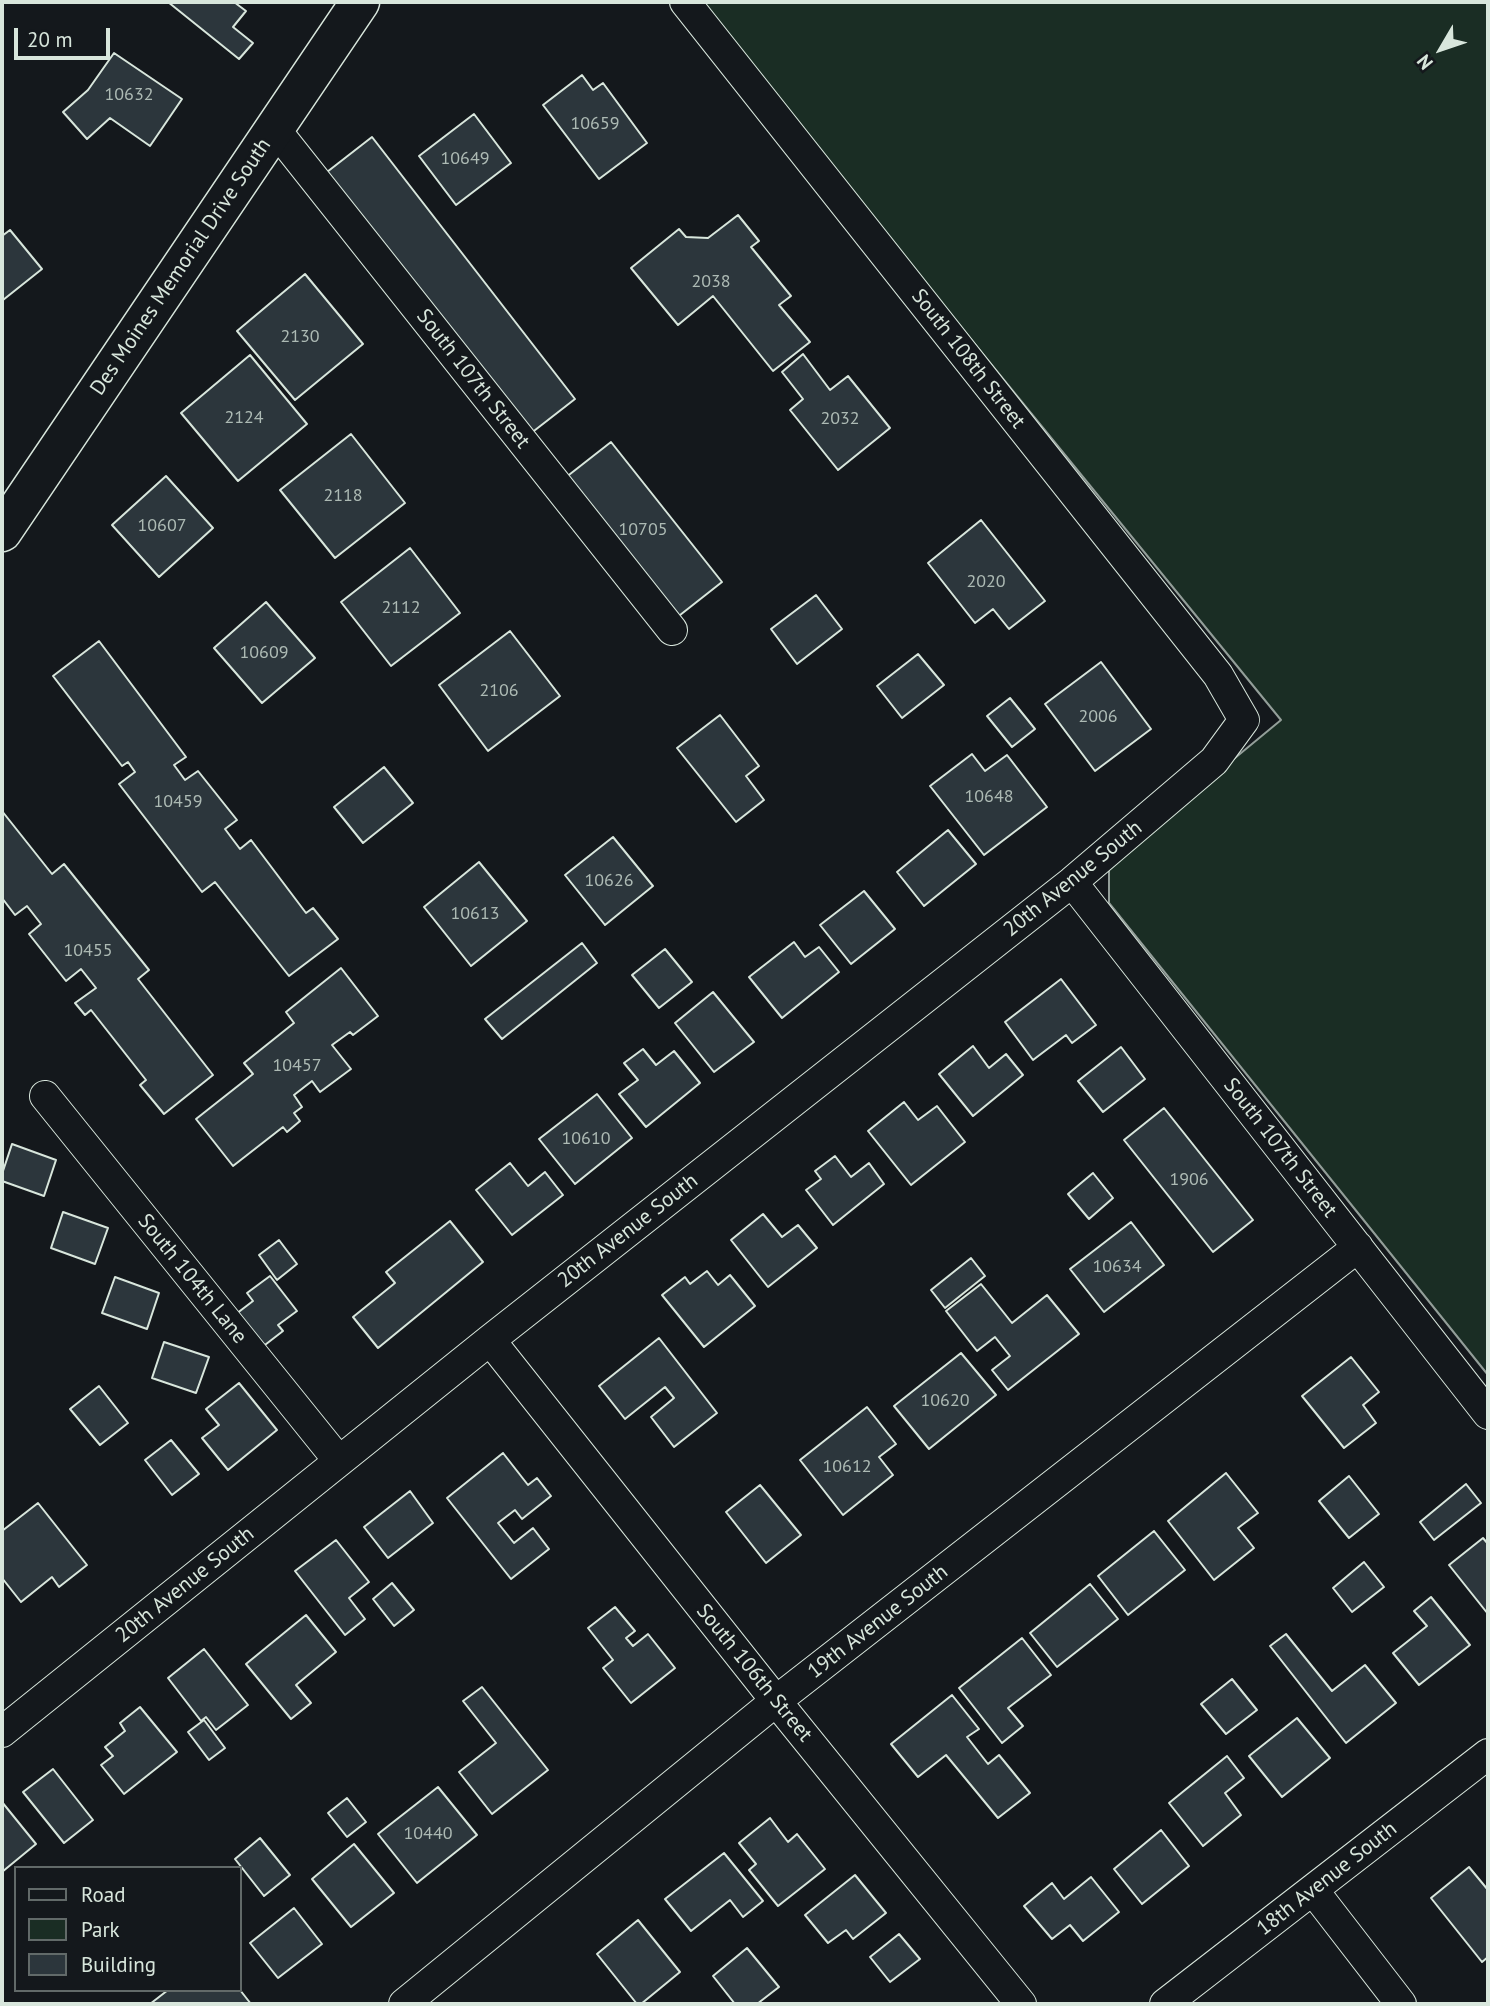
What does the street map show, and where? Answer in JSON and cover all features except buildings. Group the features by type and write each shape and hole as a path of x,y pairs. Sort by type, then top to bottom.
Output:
{"main road":[{"name":"Des Moines Memorial Drive South","path":"2,532 360,2"}],"street":[{"name":"South 108th Street","path":"685,2 1218,675 1244,720"},
{"name":"South 107th Street","path":"274,128 672,630"},
{"name":"20th Avenue South","path":"2,1732 490,1340 1072,882 1214,761 1244,720"},
{"name":"South 107th Street","path":"1072,882 1488,1414"},
{"name":"South 104th Lane","path":"45,1096 339,1461"},
{"name":"19th Avenue South","path":"404,2004 776,1701 1358,1247"},
{"name":"South 106th Street","path":"490,1340 776,1701 1021,2004"},
{"name":"18th Avenue South","path":"1165,2004 1488,1754"},
{"path":"1313,1890 1401,2004"}],"green space":[{"path":"696,2 1488,2 1488,1375 1109,903 1109,862 1281,720"}]}
